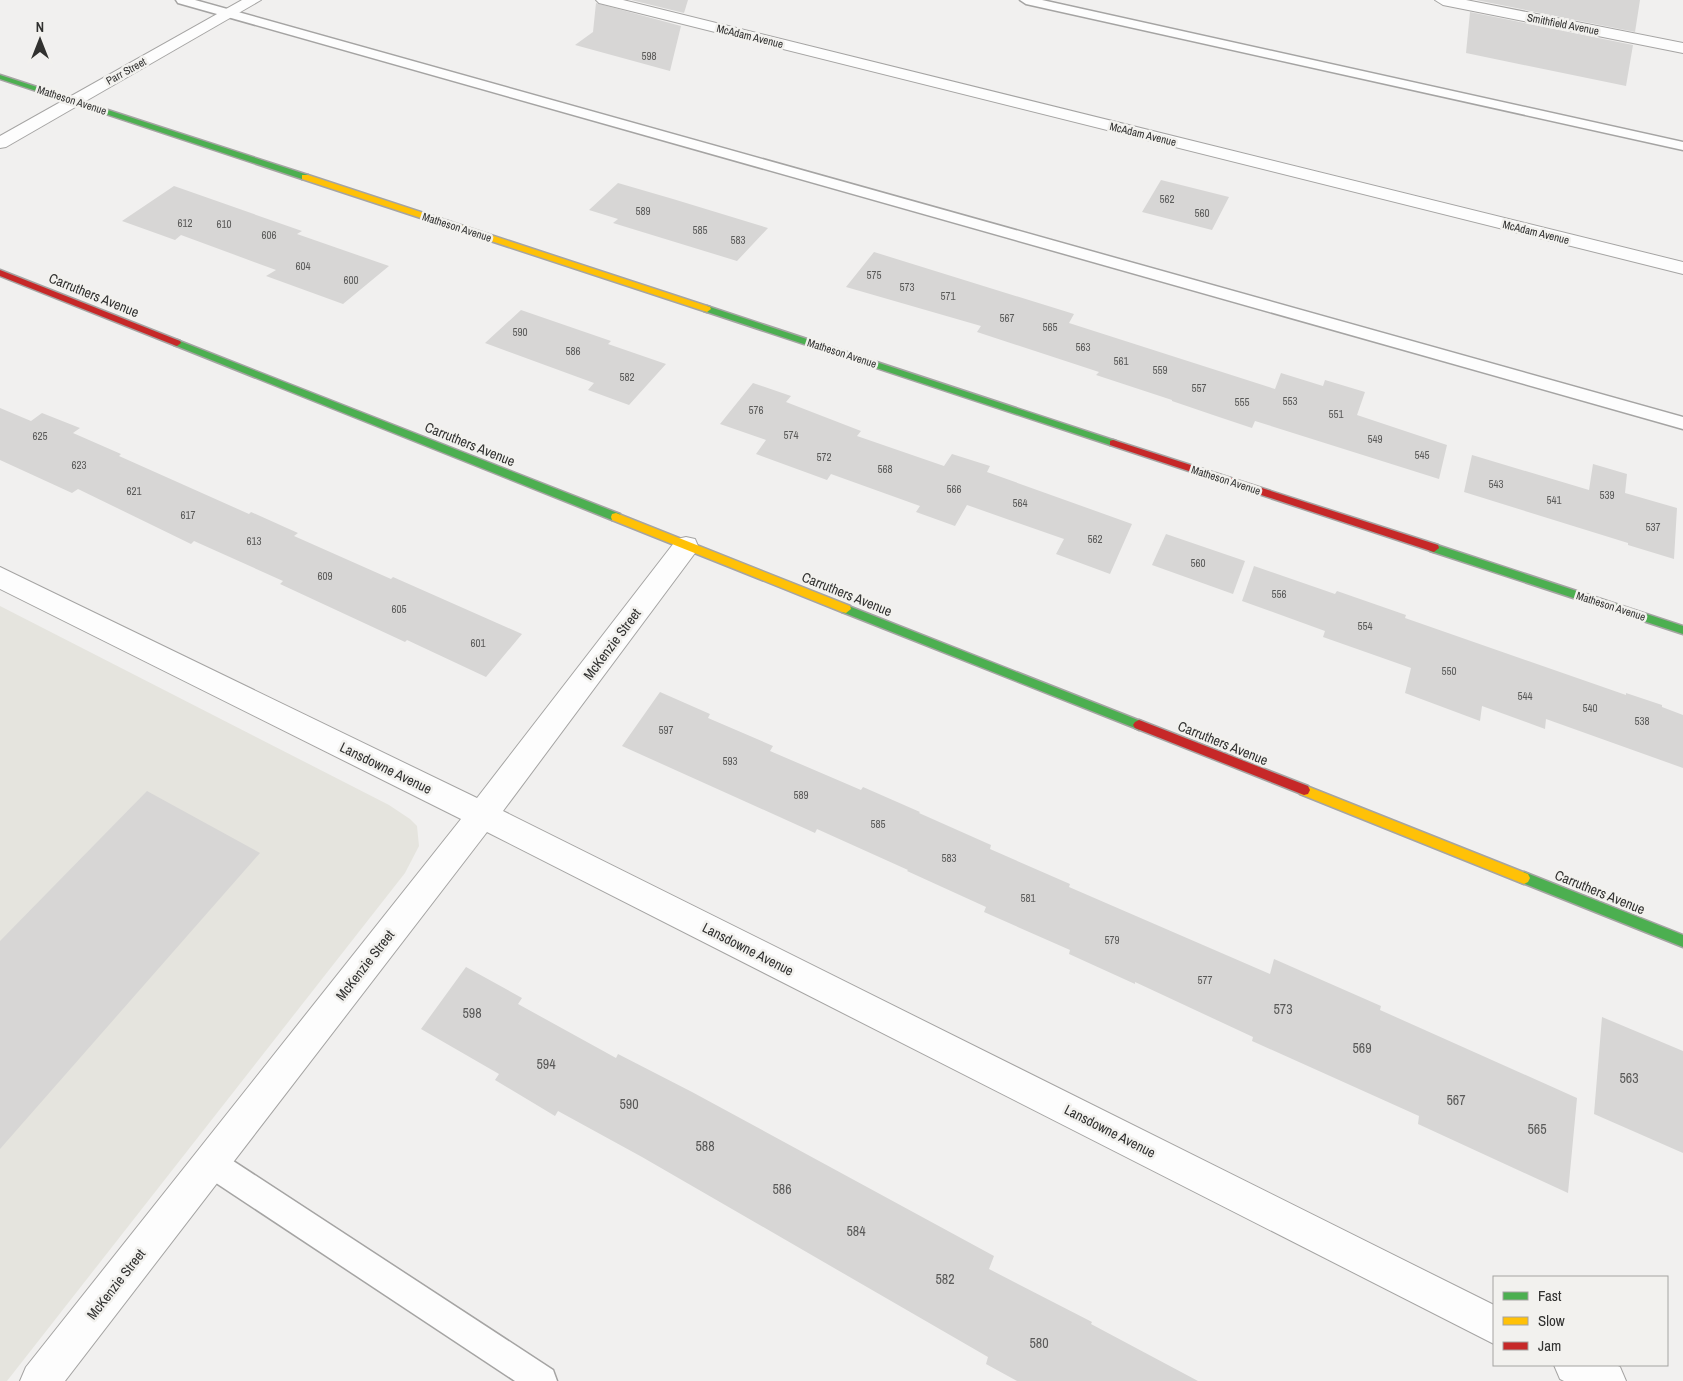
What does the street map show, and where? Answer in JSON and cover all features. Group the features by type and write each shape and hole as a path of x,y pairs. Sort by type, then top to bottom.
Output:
{"street":[{"name":"Parr Street","path":"0,143 253,0"},
{"name":"McAdam Avenue","path":"604,0 1683,268"},
{"name":"Smithfield Avenue","path":"1443,0 1683,48"},
{"name":"Matheson Avenue","path":"0,77 1683,630"},
{"name":"Carruthers Avenue","path":"0,273 1683,940"},
{"name":"McKenzie Street","path":"40,1381 482,815 686,546"},
{"name":"Lansdowne Avenue","path":"0,577 482,815 1493,1324"},
{"path":"1576,1366 1606,1381"}],"lane":[{"path":"182,0 1683,423"},
{"path":"1026,0 1683,146"},
{"path":"211,1163 542,1381"}],"shaded area":[{"path":"0,606 389,805 417,826 419,846 405,873 7,1381 0,1381"}],"building":[{"path":"631,0 688,0 684,13"},
{"path":"1476,0 1640,0 1635,32"},
{"path":"596,3 681,26 670,71 575,45 593,32"},
{"path":"1470,12 1633,45 1626,86 1466,53"},
{"path":"1161,180 1229,197 1212,230 1142,212"},
{"path":"618,183 768,228 737,261 613,223 618,219 589,210"},
{"path":"174,186 302,231 297,234 389,266 343,304 266,276 276,270 181,235 175,240 122,221"},
{"path":"874,252 1074,314 1069,323 1275,389 1281,373 1323,386 1325,380 1365,392 1357,415 1447,445 1439,479 1255,421 1252,428 1096,375 1099,372 977,332 981,326 846,287"},
{"path":"521,310 611,341 608,344 666,364 629,405 588,390 594,383 485,343"},
{"path":"753,383 791,396 786,402 861,431 857,436 944,466 952,454 990,466 987,472 1132,524 1110,574 1056,554 1064,539 967,505 955,526 916,512 920,506 831,474 827,480 756,454 766,440 720,424"},
{"path":"0,408 31,421 42,413 80,428 73,433 121,454 119,456 249,514 251,512 298,533 294,536 391,579 393,577 522,634 486,677 407,640 405,642 280,584 283,581 194,541 191,544 78,489 72,493 0,460"},
{"path":"1472,455 1589,490 1593,464 1627,474 1625,493 1677,508 1674,559 1464,492"},
{"path":"1166,534 1245,561 1233,594 1152,565"},
{"path":"1254,566 1335,594 1337,591 1406,615 1405,618 1626,695 1626,693 1662,705 1662,707 1683,715 1683,768 1546,719 1545,729 1482,706 1480,721 1405,693 1411,668 1323,637 1325,631 1242,601"},
{"path":"660,692 710,714 708,718 773,746 770,751 861,790 863,787 920,812 991,845 990,849 1070,884 1069,887 1270,974 1274,959 1381,1006 1380,1010 1577,1098 1568,1193 1418,1124 1419,1116 1252,1041 1253,1037 1135,982 1135,984 1069,954 1070,950 984,912 986,907 908,870 817,829 815,833 622,746"},
{"path":"147,791 260,853 0,1149 0,941"},
{"path":"466,967 522,998 518,1004 616,1058 618,1054 692,1092 994,1256 989,1269 1092,1322 1091,1324 1198,1381 1017,1381 986,1364 988,1357 642,1157 558,1111 555,1116 495,1080 499,1074 421,1029"},
{"path":"1602,1017 1683,1051 1683,1153 1594,1114"}],"traffic: fast":[{"path":"0,77 305,177"},
{"path":"707,309 1113,443"},
{"path":"177,343 616,517"},
{"path":"1434,548 1683,630"},
{"path":"846,609 1139,725"},
{"path":"1524,878 1683,941"}],"traffic: slow":[{"path":"305,177 707,309"},
{"path":"616,517 846,609"},
{"path":"1304,790 1524,878"}],"traffic: jam":[{"path":"0,273 177,343"},
{"path":"1113,443 1434,548"},
{"path":"1139,725 1304,790"}]}
